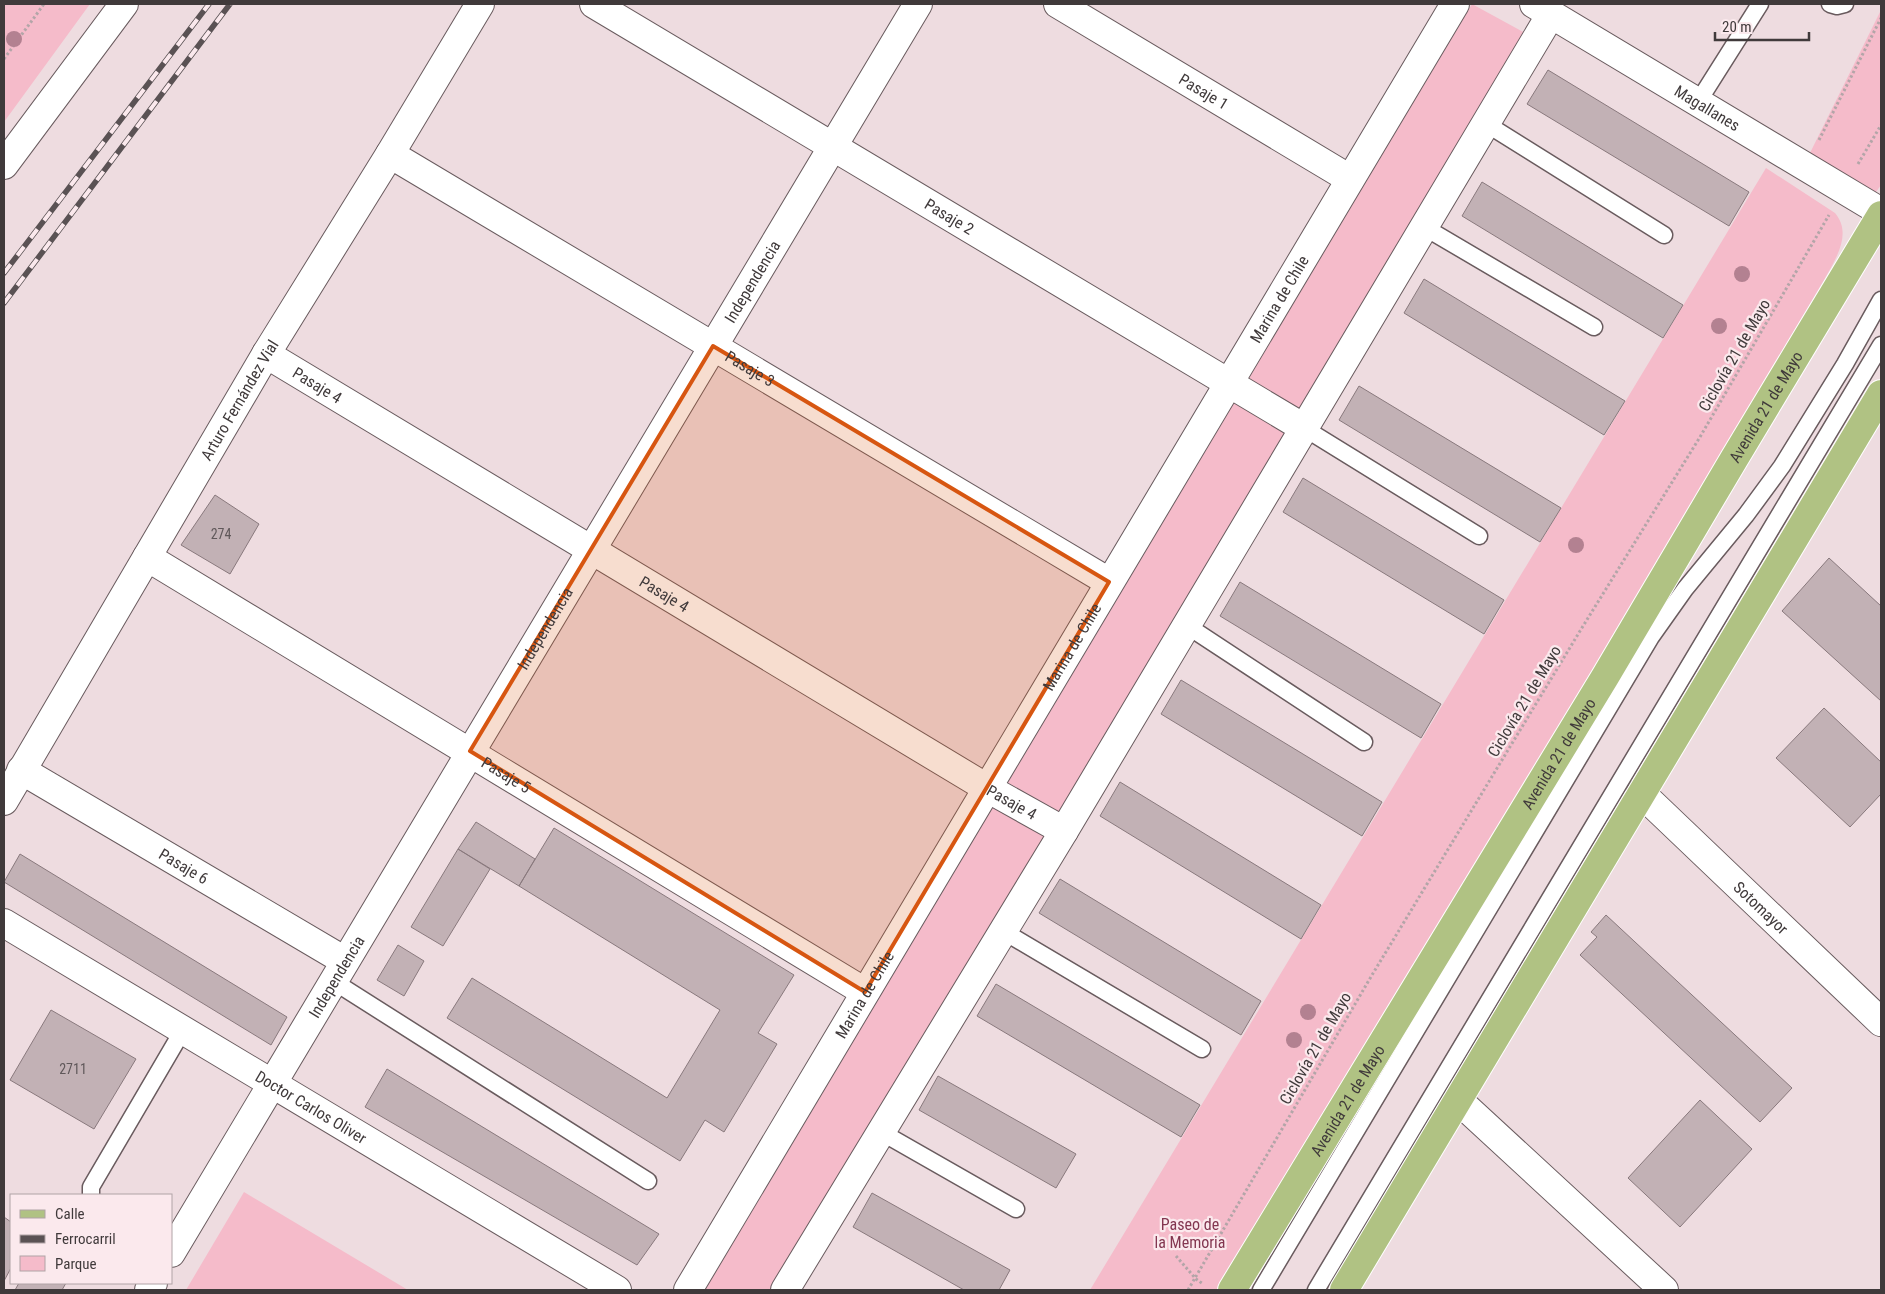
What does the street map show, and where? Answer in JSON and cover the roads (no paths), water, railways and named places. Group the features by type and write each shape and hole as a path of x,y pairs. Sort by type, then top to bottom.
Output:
{"main road":[{"name":"Avenida 21 de Mayo","path":"1232,1290 1590,702 1881,216"},
{"path":"1344,1290 1881,394"}],"street":[{"path":"4,165 124,4"},
{"name":"Arturo Fernández Vial","path":"4,801 266,354 480,4"},
{"name":"Pasaje 2","path":"594,4 1304,428"},
{"name":"Independencia","path":"172,1251 918,4"},
{"name":"Pasaje 1","path":"1058,4 1350,179"},
{"name":"Marina de Chile","path":"688,1290 1455,4"},
{"path":"785,1290 1064,831 1485,123 1542,9"},
{"name":"Magallanes","path":"1542,9 1881,212"},
{"name":"Pasaje 3","path":"390,154 1109,582"},
{"name":"Pasaje 4","path":"266,354 987,788 1064,831"},
{"name":"Pasaje 5","path":"147,557 865,992"},
{"name":"Pasaje 6","path":"21,770 339,971"},
{"name":"Sotomayor","path":"1641,793 1881,1022"},
{"name":"Doctor Carlos Oliver","path":"4,923 617,1290"},
{"path":"1458,1100 1664,1290"}],"lane":[{"path":"1698,102 1760,4"},
{"path":"1830,4 1836,6 1845,4"},
{"path":"1485,123 1664,235"},
{"path":"1424,226 1594,327"},
{"path":"1261,1290 1651,637 1685,589 1746,515 1782,466 1845,364 1881,300"},
{"path":"1316,1290 1881,345"},
{"path":"1304,428 1479,536"},
{"path":"1186,625 1364,742"},
{"path":"1003,931 1202,1049"},
{"path":"339,971 648,1181"},
{"path":"91,1194 91,1187 183,1030"},
{"path":"881,1132 1016,1209"}],"railway":[{"path":"4,273 209,4"},
{"path":"4,303 230,4"}],"park label":[{"name":"Paseo de la Memoria","path":"1190,1233"}]}
